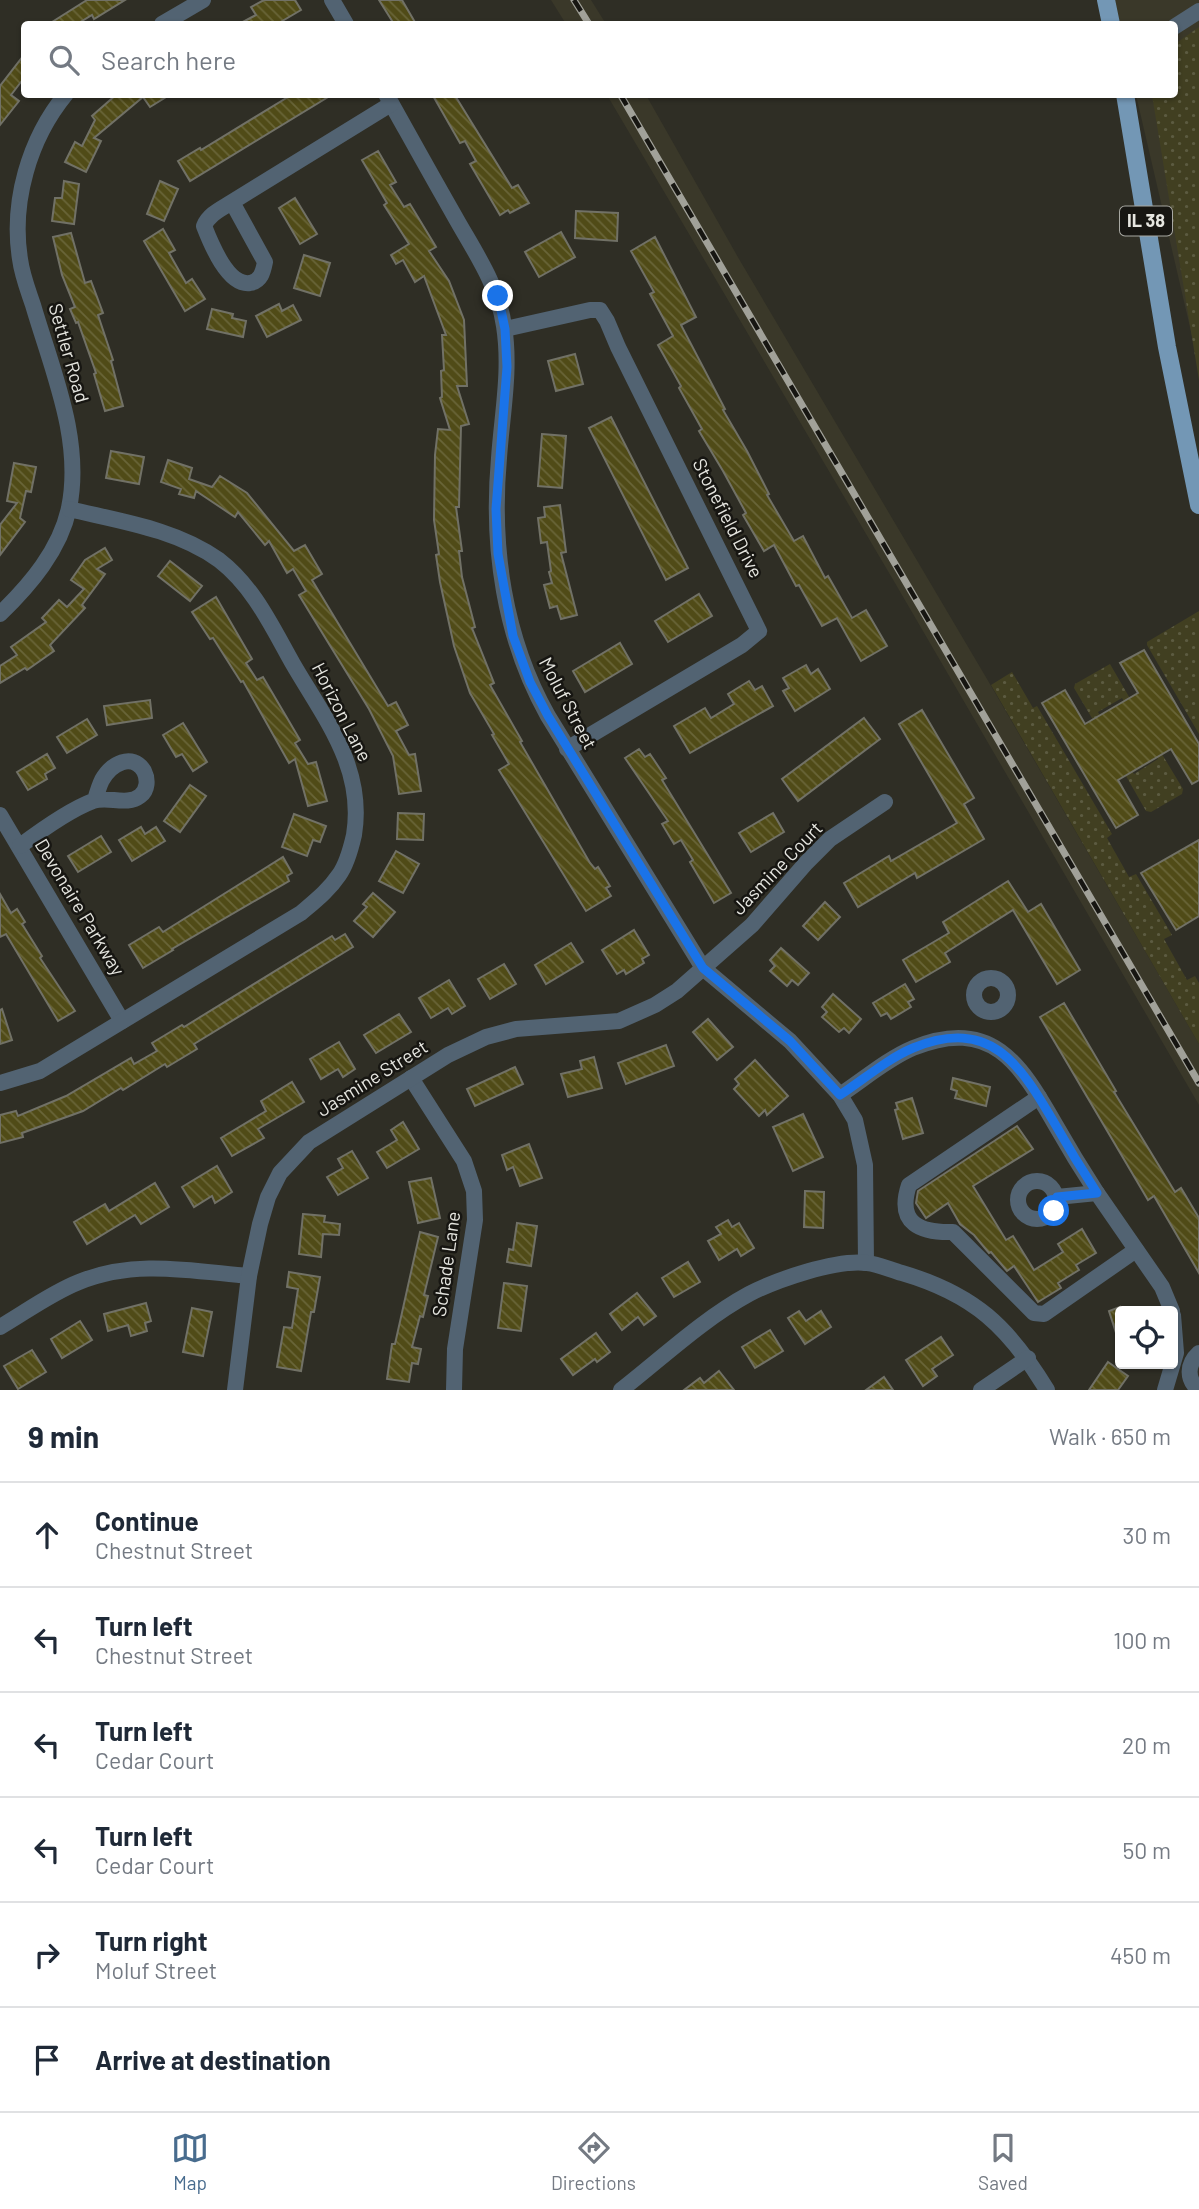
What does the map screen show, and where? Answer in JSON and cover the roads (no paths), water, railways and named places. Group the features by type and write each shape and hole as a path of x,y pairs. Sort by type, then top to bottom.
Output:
{"main road":[{"path":"1106,0 1110,21"},
{"name":"IL 38","path":"1126,98 1167,347 1199,505"}],"street":[{"path":"167,21 203,0"},
{"path":"332,0 344,21"},
{"path":"1178,24 1199,11"},
{"name":"Settler Road","path":"0,614 45,563 68,509 71,478 69,430 20,260 18,227 24,176 46,124 63,98"},
{"path":"232,202 265,262 263,273 256,281 237,281 230,274 204,226 207,218 388,99"},
{"name":"Moluf Street","path":"388,99 477,253 498,296 505,329 506,394 496,509 498,554 513,636 537,698 703,968 790,1041 840,1095 855,1121 865,1165 866,1263"},
{"name":"Stonefield Drive","path":"505,329 600,310 759,626 759,631 749,640 568,749"},
{"name":"Horizon Lane","path":"0,1083 40,1071 259,937 279,928 322,895 339,875 352,843 356,820 356,797 349,766 337,739 250,589 236,575 199,548 174,536 68,509"},
{"path":"20,846 95,800"},
{"name":"Jasmine Court","path":"703,968 752,925 830,839 885,802"},
{"name":"Devonaire Parkway","path":"0,815 122,1021"},
{"name":"Jasmine Street","path":"235,1390 249,1276 268,1197 290,1161 309,1142 448,1055 501,1032 619,1021 636,1015 677,990 703,968"},
{"path":"981,1042 987,1013"},
{"path":"840,1095 912,1048 936,1040 962,1038 995,1047 1024,1073 1097,1193 1162,1287 1169,1306"},
{"name":"Schade Lane","path":"411,1077 464,1161 474,1191 475,1220 455,1349 454,1390"},
{"path":"1039,1097 909,1185 905,1198 911,1219 917,1227 924,1230 953,1232 1034,1313 1044,1314 1136,1250"},
{"path":"1057,1197 1097,1193"},
{"path":"621,1390 751,1293 809,1271 866,1263 930,1281 967,1300 996,1323 1028,1358 1047,1390"},
{"path":"0,1327 78,1282 103,1274 130,1269 165,1268 249,1276"},
{"path":"1178,1342 1182,1365 1199,1390"},
{"path":"1165,1390 1182,1365 1199,1353"},
{"path":"981,1390 1028,1358"}],"railway":[{"path":"574,0 587,21"},
{"path":"622,98 1199,1083"}]}
